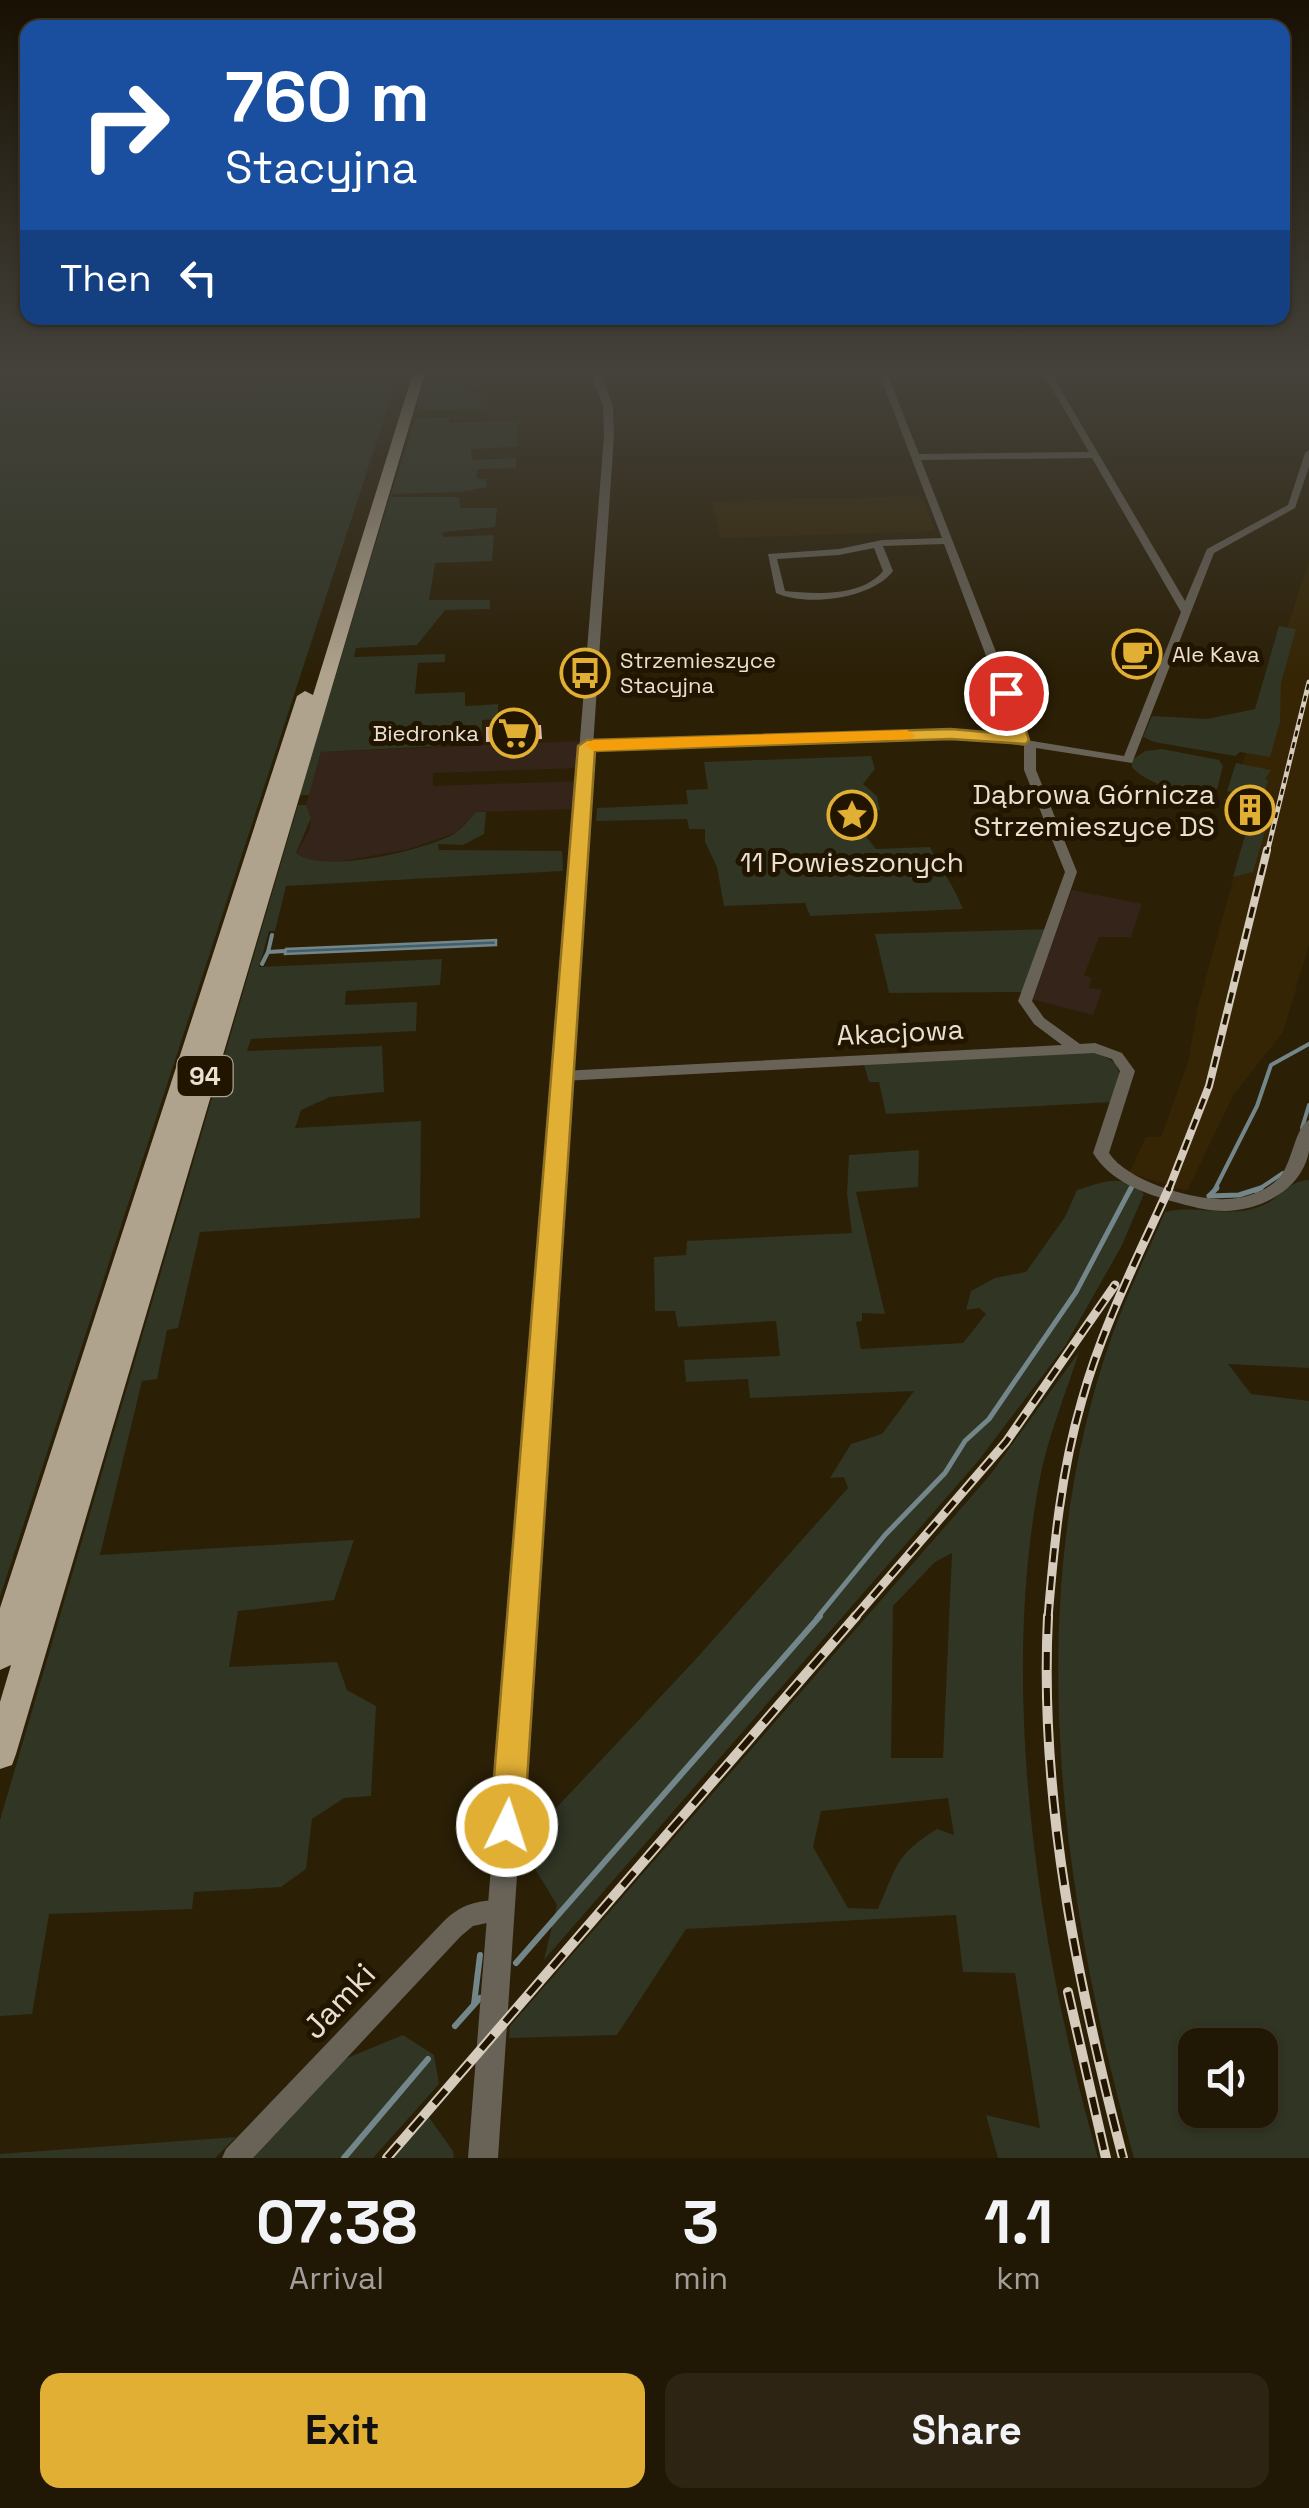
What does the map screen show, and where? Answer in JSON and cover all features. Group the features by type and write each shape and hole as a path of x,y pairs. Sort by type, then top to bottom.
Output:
{"main road":[{"name":"94","path":"0,1656 376,474"},
{"name":"94","path":"0,1754 388,474"}],"street":[{"path":"483,2158 606,474"},
{"path":"922,474 1071,872 1026,994 1031,1014 1074,1046"},
{"path":"1106,474 1185,610"},
{"path":"587,746 951,734 1025,741 1128,760 1185,610 1214,546 1292,506 1302,474"},
{"path":"877,544 888,571 881,582 842,593 781,593 771,556 839,552 877,544 947,541"},
{"path":"1173,589 1194,590"},
{"name":"Akacjowa","path":"562,1076 1074,1046 1110,1052 1128,1071 1101,1153 1109,1168 1148,1186 1207,1204 1246,1202 1276,1189 1298,1163 1309,1125"},
{"name":"Jamki","path":"235,2158 468,1914 502,1910"}],"shaded area":[{"path":"917,496 925,503 935,531 720,538 712,501"},
{"path":"1309,561 1309,945 1283,1032 1234,1094 1187,1191 1129,1173 1146,1137 1161,1137 1188,1062 1198,1006 1246,833 1235,824 1229,805"},
{"path":"582,741 580,768 433,776 433,786 579,781 577,809 476,812 456,833 406,850 332,863 303,859 296,853 309,831 311,818 306,805 321,752"},
{"path":"1072,890 1142,904 1131,937 1099,937 1084,975 1092,978 1089,988 1102,990 1093,1015 1031,999"}],"green space":[{"path":"0,474 366,474 0,1597"},
{"path":"398,474 477,474 477,479 486,479 487,487 391,497 459,497 460,508 497,508 495,527 443,532 443,537 494,535 492,561 435,563 429,600 490,600 490,609 445,610 417,645 356,648 354,657 445,654 445,662 418,663 415,694 465,692 465,706 498,704 498,719 482,720 482,744 321,752 309,795 298,795 328,701"},
{"path":"1279,626 1296,629 1281,683 1280,722 1270,757 1240,752 1235,756 1143,737 1152,716 1207,719 1255,709"},
{"path":"1162,749 1219,760 1223,766 1217,789 1196,792 1172,788 1149,780 1132,767 1132,760 1145,751"},
{"path":"871,756 875,769 863,784 877,796 880,810 850,811 850,816 876,849 930,847 963,909 810,916 805,903 724,906 717,867 705,842 705,829 689,829 687,819 596,821 597,808 688,804 686,790 708,789 704,762"},
{"path":"1236,763 1271,770 1265,779 1268,780 1261,806 1268,807 1270,814 1253,872 1233,877 1246,832 1235,824 1224,799 1231,797 1230,801 1242,803 1238,818 1260,822 1262,813 1258,798 1227,791"},
{"path":"298,805 306,805 311,818 296,853 309,859 350,861 421,847 454,834 476,812 486,812 484,834 463,845 438,844 439,850 562,851 563,871 286,886 275,931 269,931 259,967 442,959 440,985 346,991 345,1005 417,1002 416,1031 251,1039 247,1051 382,1046 384,1092 330,1097 301,1110 295,1128 421,1121 420,1218 200,1232 178,1328 167,1330 157,1379 142,1381 100,1555 354,1540 334,1600 238,1611 229,1667 337,1662 347,1690 376,1706 371,1796 344,1798 312,1819 306,1869 281,1887 194,1892 192,1909 49,1914 32,2014 0,2016 0,1820"},
{"path":"1055,929 1032,992 889,993 875,934"},
{"path":"1094,1051 1116,1063 1119,1073 1113,1102 886,1114 879,1082 869,1082 863,1061"},
{"path":"919,1150 918,1187 856,1192 885,1314 862,1313 862,1321 856,1322 861,1349 963,1343 986,1314 979,1308 966,1310 971,1291 995,1278 1026,1272 1065,1217 1077,1190 1121,1181 1144,1194 1121,1247 1065,1346 979,1460 544,1960 557,1905 528,1857 529,1837 695,1660 848,1488 844,1477 830,1478 851,1444 882,1434 914,1391 750,1398 748,1379 686,1382 684,1360 780,1356 776,1321 678,1327 675,1311 655,1311 654,1257 686,1255 687,1241 852,1233 847,1193 849,1155"},
{"path":"1309,1180 1309,1368 1228,1364 1251,1394 1309,1401 1309,2158 1134,2158 1086,1955 1070,1850 1060,1744 1059,1639 1066,1534 1084,1431 1114,1330 1165,1212 1249,1210 1268,1203 1289,1187"},
{"path":"1079,1352 1042,1468 1029,1551 1023,1637 1024,1726 1042,1904 1058,1992 1098,2158 998,2158 986,2115 1040,2128 1015,1973 963,1972 956,1915 686,1929 617,2035 509,2038 510,2026 990,1475","holes":["952,1553 943,1758 891,1758 893,1606 935,1562","948,1798 954,1835 937,1829 913,1846 899,1863 878,1909 848,1908 813,1847 821,1811"]},
{"path":"403,2035 434,2055 439,2084 373,2158 250,2158 340,2061"},
{"path":"428,2116 454,2158 392,2158"},
{"path":"236,2137 215,2158 0,2158 0,2154"}],"water":[{"path":"496,940 496,945 285,954 286,949"}],"building":[{"name":"Biedronka","path":"541,725 542,739 486,742 486,727"}],"waterway":[{"path":"268,952 272,935"},
{"path":"268,952 285,951"},
{"path":"262,964 268,952"},
{"path":"1214,1191 1257,1106 1271,1065 1309,1044"},
{"path":"1302,1128 1309,1105"},
{"path":"1260,1188 1283,1173"},
{"path":"1130,1191 1132,1187"},
{"path":"817,1618 885,1535 945,1473 965,1441 989,1419 1076,1292 1131,1188"},
{"path":"1214,1191 1217,1188"},
{"path":"1214,1191 1209,1196 1239,1195 1260,1188"},
{"path":"1256,1191 1260,1188"},
{"path":"516,1963 820,1616"},
{"path":"474,2004 480,1955"},
{"path":"455,2026 480,1998"},
{"path":"344,2158 428,2059"}],"railway":[{"path":"1267,853 1309,682"},
{"path":"1168,1191 1209,1086 1267,850"},
{"path":"1048,1618 1064,1481 1082,1400 1110,1319 1169,1188"},
{"path":"854,1618 1006,1442 1115,1285"},
{"path":"387,2158 856,1616"},
{"path":"1048,1616 1049,1753 1065,1890 1091,2025 1123,2158"},
{"path":"1068,1992 1106,2158"}],"slow traffic":[{"path":"593,745 907,735"}],"place":[{"name":"Ale Kava","path":"1137,654"},
{"name":"Strzemieszyce Stacyjna","path":"585,673"},
{"name":"Biedronka","path":"514,733"},
{"name":"Dąbrowa Górnicza Strzemieszyce DS","path":"1250,810"},
{"name":"11 Powieszonych","path":"852,815"}],"route":[{"path":"507,1826 587,746 951,734 1020,740 1022,735 1006,693"}]}
